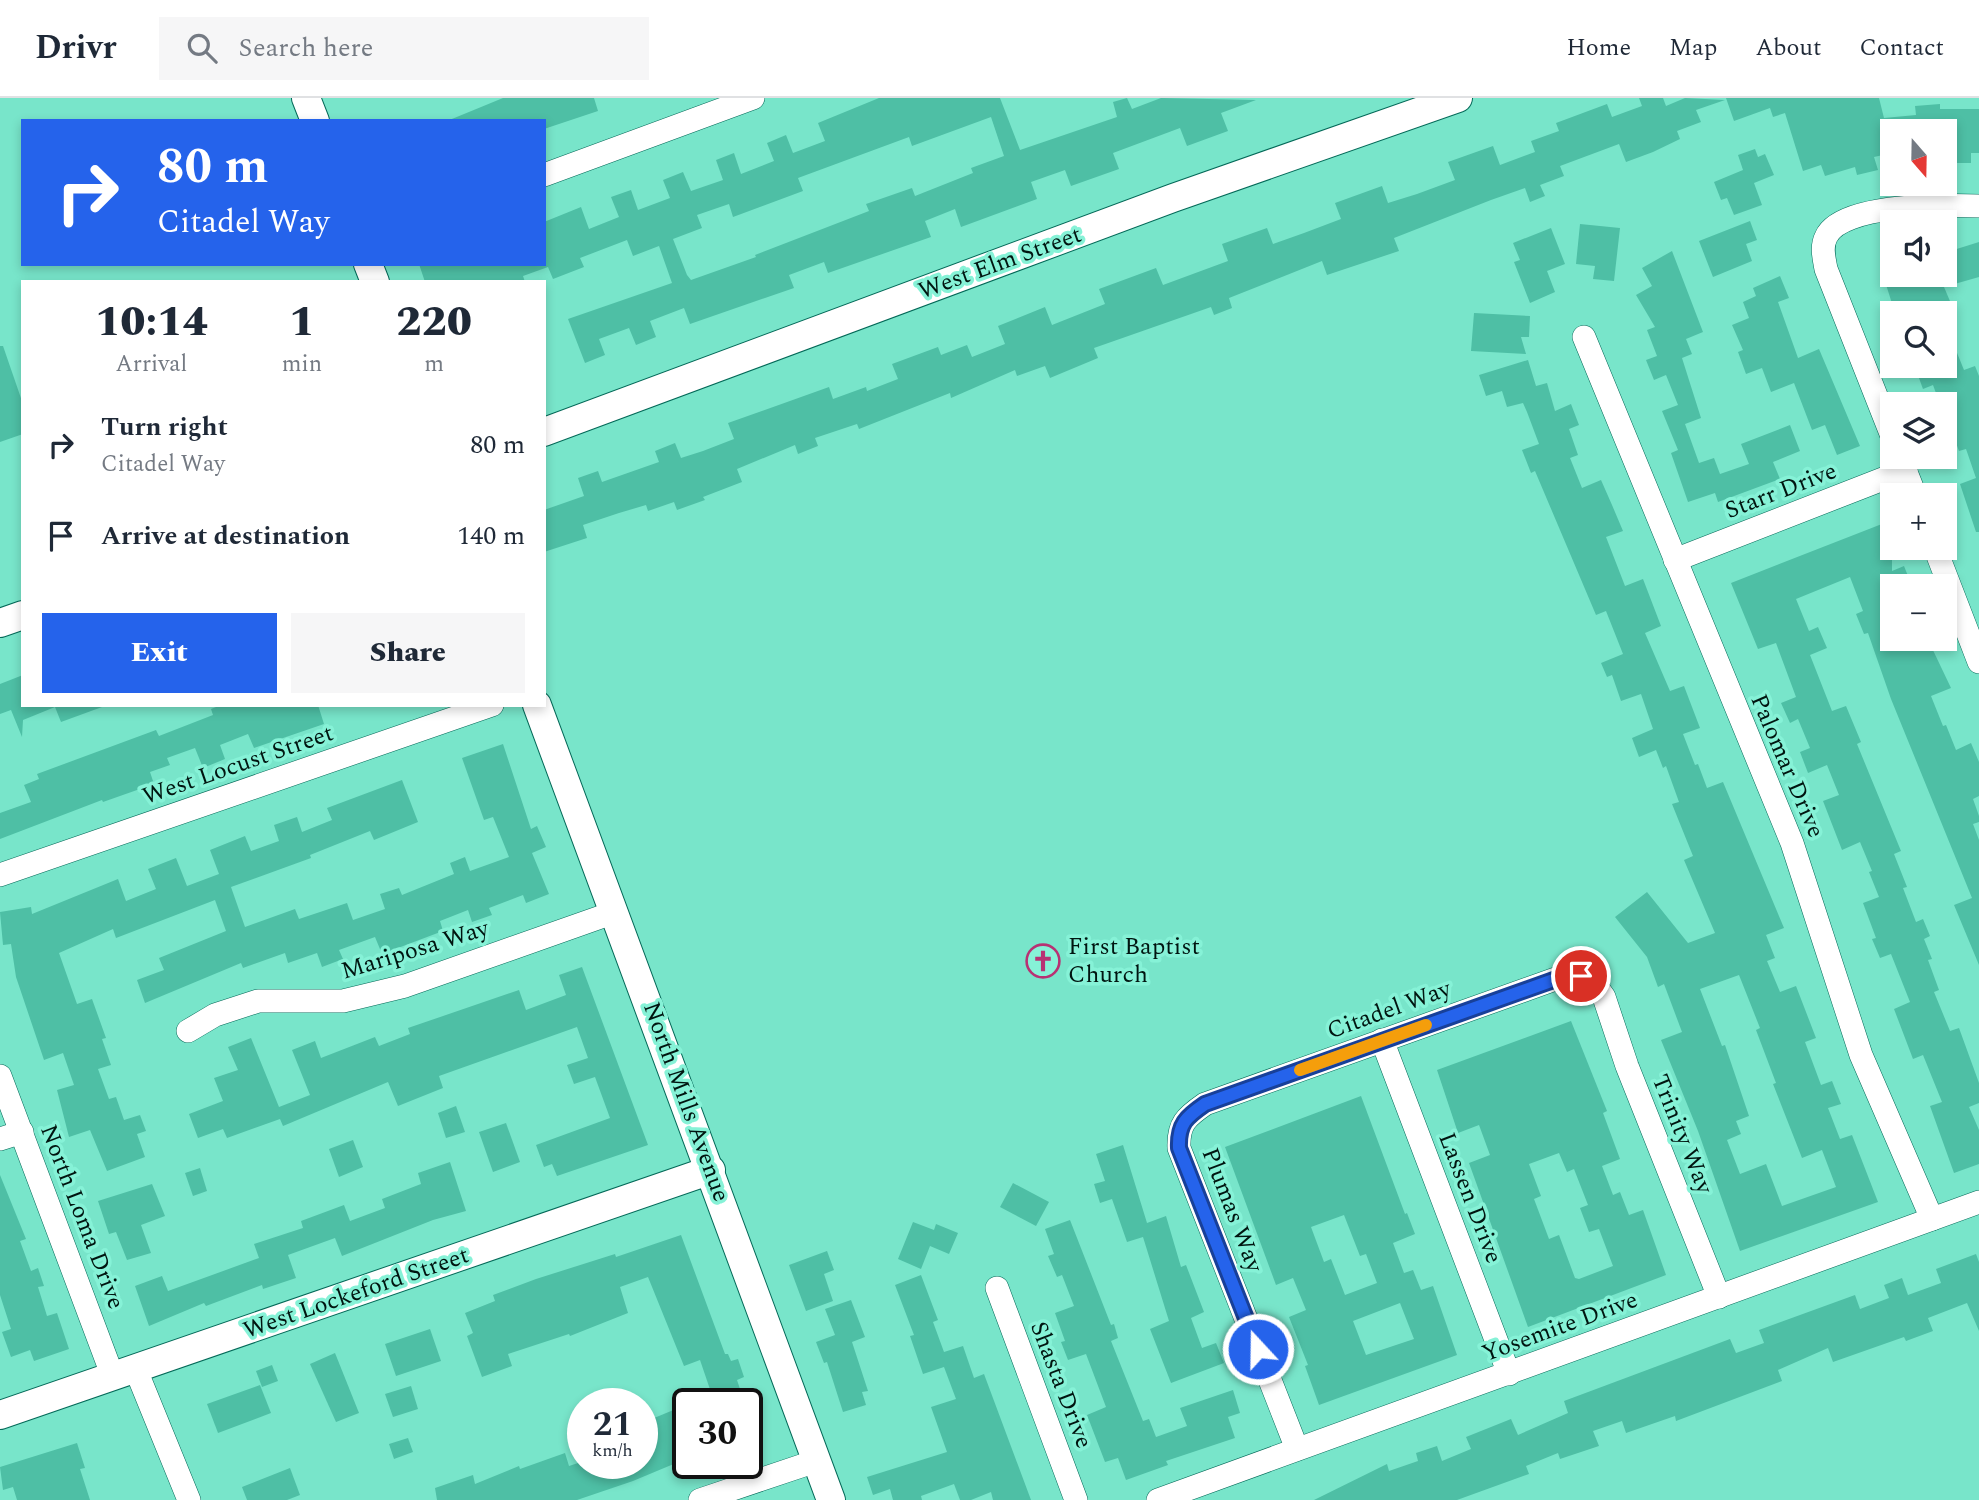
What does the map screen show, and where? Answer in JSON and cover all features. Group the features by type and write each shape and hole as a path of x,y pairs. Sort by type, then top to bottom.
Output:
{"street":[{"path":"306,98 314,119"},
{"path":"546,174 753,98"},
{"name":"West Elm Street","path":"546,431 1173,198 1458,98"},
{"path":"1880,406 1826,269 1823,246 1826,235 1833,227 1858,215 1930,205 1979,206"},
{"name":"Palomar Drive","path":"1584,337 1792,844 1861,1055 1932,1219"},
{"name":"Starr Drive","path":"1675,560 1891,469"},
{"path":"1940,560 1979,662"},
{"path":"0,623 21,616"},
{"name":"West Locust Street","path":"0,875 486,707"},
{"name":"North Mills Avenue","path":"538,707 831,1500"},
{"name":"Mariposa Way","path":"188,1031 215,1015 258,1001 343,1001 405,986 615,912"},
{"name":"Citadel Way","path":"1195,1111 1205,1104 1562,977 1581,976 1594,983 1599,990"},
{"name":"Trinity Way","path":"1599,990 1719,1297"},
{"name":"Lassen Drive","path":"1382,1041 1509,1374"},
{"name":"North Loma Drive","path":"0,1076 11,1135 189,1500"},
{"name":"Plumas Way","path":"1195,1111 1186,1117 1178,1131 1179,1148 1297,1449"},
{"name":"West Lockeford Street","path":"0,1415 711,1170"},
{"name":"Yosemite Drive","path":"1158,1500 1979,1202"},
{"name":"Shasta Drive","path":"997,1288 1076,1500"},
{"path":"700,1500 816,1461"}],"building":[{"path":"503,98 594,98 598,111 546,128 546,119 452,119"},
{"path":"879,98 1000,98 1020,150 1117,117 1113,102 1127,98 1132,109 1161,98 1256,100 1221,113 1228,131 1187,146 1180,128 1113,153 1119,169 1071,186 1065,170 1031,182 1037,199 961,227 955,209 925,221 931,237 828,273 824,262 789,275 794,288 690,324 684,308 650,321 656,337 636,345 629,328 599,339 605,355 585,363 568,319 672,283 659,246 633,256 627,240 580,258 584,267 553,279 548,267 523,276 524,280 424,280 420,266 546,266 546,221 581,207 589,229 619,217 611,197 631,190 638,210 670,198 663,180 683,172 691,191 723,180 716,160 734,153 741,174 774,161 767,143 786,135 793,153 825,141 818,123","holes":["991,117 1004,156 971,168 973,173 915,196 912,188 866,204 869,211 691,280 673,239 702,228 697,215 729,204 733,217 803,191 798,178 909,137 912,146"]},
{"path":"1639,98 1663,98 1666,106 1685,98 1725,100 1696,110 1701,122 1677,131 1680,139 1653,152 1626,162 1619,144 1560,166 1564,176 1540,185 1545,196 1530,202 1525,188 1491,200 1394,238 1399,251 1327,275 1322,261 1229,298 1232,308 1214,315 1211,307 1094,348 1098,358 1050,378 1045,366 1017,376 1015,370 951,398 950,393 859,429 857,424 815,438 818,446 798,454 795,445 737,469 742,482 703,497 705,500 677,510 674,502 648,511 646,505 619,513 583,525 587,538 546,551 546,509 584,496 578,478 598,471 602,482 659,462 655,451 675,443 681,458 703,451 734,439 728,423 829,387 833,399 866,387 867,391 898,379 892,364 938,347 941,355 967,345 972,357 1005,344 998,326 1045,307 1052,325 1105,304 1099,289 1156,268 1163,285 1228,261 1222,244 1267,228 1273,244 1341,219 1335,203 1382,186 1388,203 1417,194 1455,180 1448,162 1493,146 1500,165 1535,152 1531,141 1559,131 1556,123 1607,104 1612,117 1642,106"},
{"path":"1726,98 1879,98 1884,118 1916,115 1915,106 1940,104 1940,109 1979,109 1979,153 1971,153 1971,163 1957,163 1957,119 1880,119 1880,156 1874,157 1878,170 1857,175 1855,167 1825,176 1821,165 1803,171 1785,113 1773,117 1770,108 1734,121"},
{"path":"1755,149 1758,157 1765,154 1774,175 1754,183 1762,205 1734,215 1727,198 1721,200 1714,182 1743,170 1738,155"},
{"path":"1750,221 1757,240 1746,244 1752,261 1713,277 1699,241"},
{"path":"1580,224 1620,228 1614,281 1593,279 1595,266 1576,264"},
{"path":"1551,228 1565,264 1547,271 1555,292 1530,303 1514,262 1520,260 1513,243"},
{"path":"1979,242 1979,277 1957,283 1957,249"},
{"path":"1672,251 1703,332 1686,339 1692,354 1682,358 1701,418 1685,424 1699,463 1714,458 1720,474 1749,464 1741,444 1790,425 1800,451 1773,462 1780,479 1718,502 1715,493 1688,502 1671,453 1678,450 1662,411 1678,405 1666,375 1654,380 1646,360 1657,356 1647,330 1655,327 1636,295 1652,286 1642,268"},
{"path":"1780,276 1789,298 1778,302 1798,358 1819,349 1860,446 1837,455 1825,425 1812,430 1794,383 1771,392 1762,368 1746,374 1738,352 1743,350 1732,325 1749,318 1743,302 1756,296 1753,288"},
{"path":"1887,287 1944,287 1950,301 1891,301"},
{"path":"1474,313 1530,316 1529,337 1521,337 1526,354 1471,351"},
{"path":"0,346 3,346 21,398 21,435 0,442"},
{"path":"1957,353 1964,370 1975,366 1979,376 1979,532 1976,532 1960,484 1976,478 1966,449 1959,451 1957,446 1957,392 1936,392 1933,385 1923,389 1919,378 1957,378"},
{"path":"1528,360 1536,386 1547,383 1555,411 1571,404 1579,425 1569,429 1578,455 1570,458 1582,488 1601,480 1612,505 1623,531 1606,537 1625,586 1643,579 1661,626 1645,633 1670,691 1684,686 1700,728 1683,734 1695,765 1698,764 1707,788 1723,782 1784,928 1766,935 1775,958 1767,961 1780,992 1796,986 1816,1038 1805,1042 1821,1085 1832,1081 1841,1104 1828,1108 1840,1139 1852,1135 1878,1202 1740,1251 1698,1131 1661,1040 1682,1032 1664,984 1658,987 1647,957 1615,917 1647,892 1688,943 1715,933 1684,860 1693,856 1672,804 1679,802 1666,766 1663,768 1656,750 1639,757 1632,738 1653,729 1641,694 1621,701 1612,675 1607,677 1601,663 1623,654 1606,611 1596,615 1535,471 1531,473 1522,450 1539,444 1523,403 1507,407 1502,391 1486,396 1479,375","holes":["1739,975 1760,1028 1756,1030 1776,1083 1773,1084 1802,1158 1822,1150 1836,1187 1782,1206 1766,1164 1740,1174 1727,1140 1741,1134 1736,1121 1749,1116 1725,1045 1722,1046 1700,989"]},
{"path":"1880,525 1880,560 1892,560 1892,571 1904,566 1907,574 1880,574 1880,651 1933,651 1951,688 1931,696 1943,726 1946,725 1956,750 1971,743 1979,762 1979,796 1973,799 1979,822 1973,824 1979,840 1979,965 1954,905 1972,898 1891,699 1868,633 1864,634 1856,614 1863,611 1850,577 1796,599 1809,631 1818,627 1827,648 1810,655 1832,711 1846,706 1861,742 1857,744 1901,851 1894,854 1907,887 1903,888 1916,922 1923,919 1930,936 1924,939 1939,990 1934,992 1950,1031 1959,1028 1979,1083 1979,1103 1969,1107 1979,1130 1979,1164 1954,1173 1930,1106 1942,1102 1923,1055 1913,1059 1894,1009 1910,1002 1891,954 1880,958 1872,939 1876,938 1863,903 1879,897 1869,872 1872,871 1860,842 1842,850 1823,801 1839,795 1827,765 1808,773 1800,752 1810,748 1798,719 1790,723 1781,703 1796,697 1776,643 1758,649 1731,583"},
{"path":"21,676 21,707 55,707 23,720 22,737 11,710 0,714 0,684"},
{"path":"55,707 102,707 61,722"},
{"path":"319,707 324,724 254,748 248,734 220,745 225,759 203,768 195,748 167,758 170,765 150,772 154,784 103,802 102,800 0,839 0,813 31,802 24,785 39,779 37,774 156,730 159,736 213,715 211,709"},
{"path":"503,744 531,829 537,826 546,847 532,853 549,894 526,903 523,895 489,908 492,915 472,922 468,910 440,921 443,931 382,954 375,937 339,950 343,959 322,967 317,953 288,963 285,953 243,968 241,963 145,1003 137,980 164,970 159,958 226,931 215,900 116,938 113,929 59,953 77,1004 92,999 106,1038 102,1039 111,1065 98,1069 109,1099 116,1097 124,1120 140,1115 146,1131 137,1134 145,1157 107,1171 90,1130 69,1137 57,1090 74,1085 63,1053 44,1060 16,977 11,944 3,945 0,912 31,907 32,914 118,879 126,901 156,889 148,869 176,858 187,886 219,874 210,850 245,836 251,851 279,841 274,825 297,817 302,832 332,820 327,808 402,780 418,822 374,840 370,831 310,855 311,858 231,887 245,927 295,909 299,919 347,903 353,920 385,909 380,894 399,888 402,895 454,874 450,863 465,857 470,871 509,857 493,817 484,820 462,758"},
{"path":"582,967 648,1145 557,1176 552,1164 544,1167 536,1145 610,1118 595,1077 574,1084 567,1065 588,1058 577,1027 439,1076 443,1088 398,1106 388,1082 283,1126 280,1119 227,1138 223,1129 198,1138 189,1114 223,1101 214,1078 238,1070 228,1047 251,1038 279,1107 310,1095 292,1050 315,1041 321,1058 375,1037 379,1046 410,1034 408,1028 519,990 526,1010 566,995 559,975"},
{"path":"1571,1021 1607,1111 1603,1113 1620,1159 1602,1166 1613,1195 1620,1192 1629,1215 1643,1210 1666,1275 1528,1327 1469,1163 1490,1155 1479,1125 1458,1133 1437,1070","holes":["1559,1153 1567,1172 1574,1169 1588,1205 1580,1208 1589,1232 1599,1229 1613,1266 1579,1279 1575,1278 1559,1235 1549,1239 1534,1199 1541,1196 1529,1164"]},
{"path":"1361,1096 1415,1234 1393,1243 1404,1273 1413,1270 1421,1290 1433,1286 1457,1355 1319,1405 1305,1366 1308,1365 1289,1317 1306,1310 1293,1278 1276,1285 1225,1147","holes":["1344,1215 1360,1256 1366,1254 1377,1283 1345,1295 1331,1259 1324,1262 1311,1227","1400,1303 1414,1339 1366,1355 1353,1321"]},
{"path":"456,1106 465,1132 446,1138 438,1113"},
{"path":"506,1123 520,1162 493,1172 479,1132"},
{"path":"353,1140 363,1167 339,1177 329,1149"},
{"path":"1123,1145 1147,1223 1166,1216 1181,1267 1186,1265 1204,1312 1191,1318 1202,1348 1216,1343 1224,1363 1171,1383 1150,1329 1169,1321 1143,1237 1127,1242 1112,1199 1100,1203 1094,1184 1105,1181 1096,1154"},
{"path":"450,1162 466,1211 433,1220 342,1256 335,1238 288,1255 296,1278 263,1289 262,1285 206,1306 204,1303 149,1326 135,1286 162,1276 168,1291 259,1258 254,1244 303,1228 301,1221 344,1205 350,1221 385,1208 382,1199 421,1184 418,1173"},
{"path":"200,1168 207,1191 193,1196 185,1173"},
{"path":"0,1175 26,1239 20,1241 31,1271 38,1268 44,1286 38,1287 47,1316 57,1313 69,1349 34,1361 30,1350 11,1357 2,1332 11,1329 0,1295"},
{"path":"1013,1183 1049,1202 1036,1226 1000,1207"},
{"path":"152,1184 165,1216 141,1225 151,1253 127,1260 116,1232 109,1234 98,1201"},
{"path":"1070,1220 1111,1325 1114,1324 1118,1338 1111,1341 1143,1421 1149,1419 1156,1437 1187,1426 1180,1408 1233,1390 1240,1413 1228,1417 1235,1438 1166,1461 1168,1465 1126,1480 1118,1458 1105,1462 1087,1415 1106,1407 1086,1354 1068,1360 1061,1342 1065,1341 1055,1313 1074,1306 1062,1275 1057,1277 1048,1256 1054,1254 1045,1229"},
{"path":"913,1222 934,1230 936,1224 958,1233 949,1254 930,1246 921,1269 898,1259"},
{"path":"681,1235 725,1354 728,1354 731,1361 738,1359 744,1377 737,1380 740,1388 710,1388 700,1360 684,1366 648,1277 620,1287 628,1313 570,1336 569,1334 508,1354 512,1366 482,1377 467,1336 473,1333 465,1313 495,1301 493,1295 536,1279 615,1254 616,1257"},
{"path":"827,1251 834,1270 824,1274 833,1301 806,1311 789,1265"},
{"path":"1976,1254 1979,1262 1979,1331 1967,1303 1928,1318 1933,1331 1906,1341 1904,1337 1833,1362 1828,1348 1778,1370 1782,1381 1676,1421 1675,1416 1626,1433 1622,1421 1593,1431 1599,1446 1560,1459 1558,1453 1526,1466 1529,1474 1457,1500 1314,1500 1387,1464 1389,1471 1418,1461 1416,1453 1437,1446 1442,1461 1471,1449 1466,1437 1511,1419 1518,1435 1568,1413 1564,1401 1730,1339 1736,1353 1764,1343 1759,1330 1855,1295 1860,1309 1889,1298 1884,1285 1902,1278 1908,1295 1941,1283 1936,1269"},
{"path":"921,1275 938,1320 933,1322 944,1352 963,1346 974,1378 984,1374 1031,1500 993,1500 991,1492 971,1500 960,1500 954,1484 921,1496 922,1500 893,1500 890,1489 873,1495 867,1477 947,1452 931,1407 956,1399 944,1367 923,1374 910,1336 914,1335 895,1285"},
{"path":"851,1300 865,1337 852,1342 868,1391 862,1392 866,1405 843,1412 827,1362 824,1363 816,1342 835,1335 825,1309"},
{"path":"430,1329 441,1361 396,1376 385,1344"},
{"path":"335,1353 359,1413 336,1422 310,1364"},
{"path":"272,1365 278,1381 262,1387 256,1371"},
{"path":"260,1385 271,1413 218,1433 207,1404"},
{"path":"411,1386 418,1409 393,1417 385,1394"},
{"path":"672,1411 672,1465 658,1471 658,1416"},
{"path":"408,1438 413,1452 394,1459 389,1444"},
{"path":"77,1443 85,1468 80,1469 90,1500 17,1500 13,1487 3,1490 0,1467"},
{"path":"565,1453 567,1479 638,1479 577,1500 437,1500 435,1488 473,1475 475,1484 519,1466 520,1469"},
{"path":"290,1468 300,1495 287,1500 247,1500 242,1487"}],"slow traffic":[{"path":"1300,1070 1426,1025"}],"place":[{"name":"First Baptist Church","path":"1043,961"}],"route":[{"path":"1258,1349 1179,1148 1178,1131 1186,1117 1205,1104 1357,1049 1562,977 1581,976"}]}
